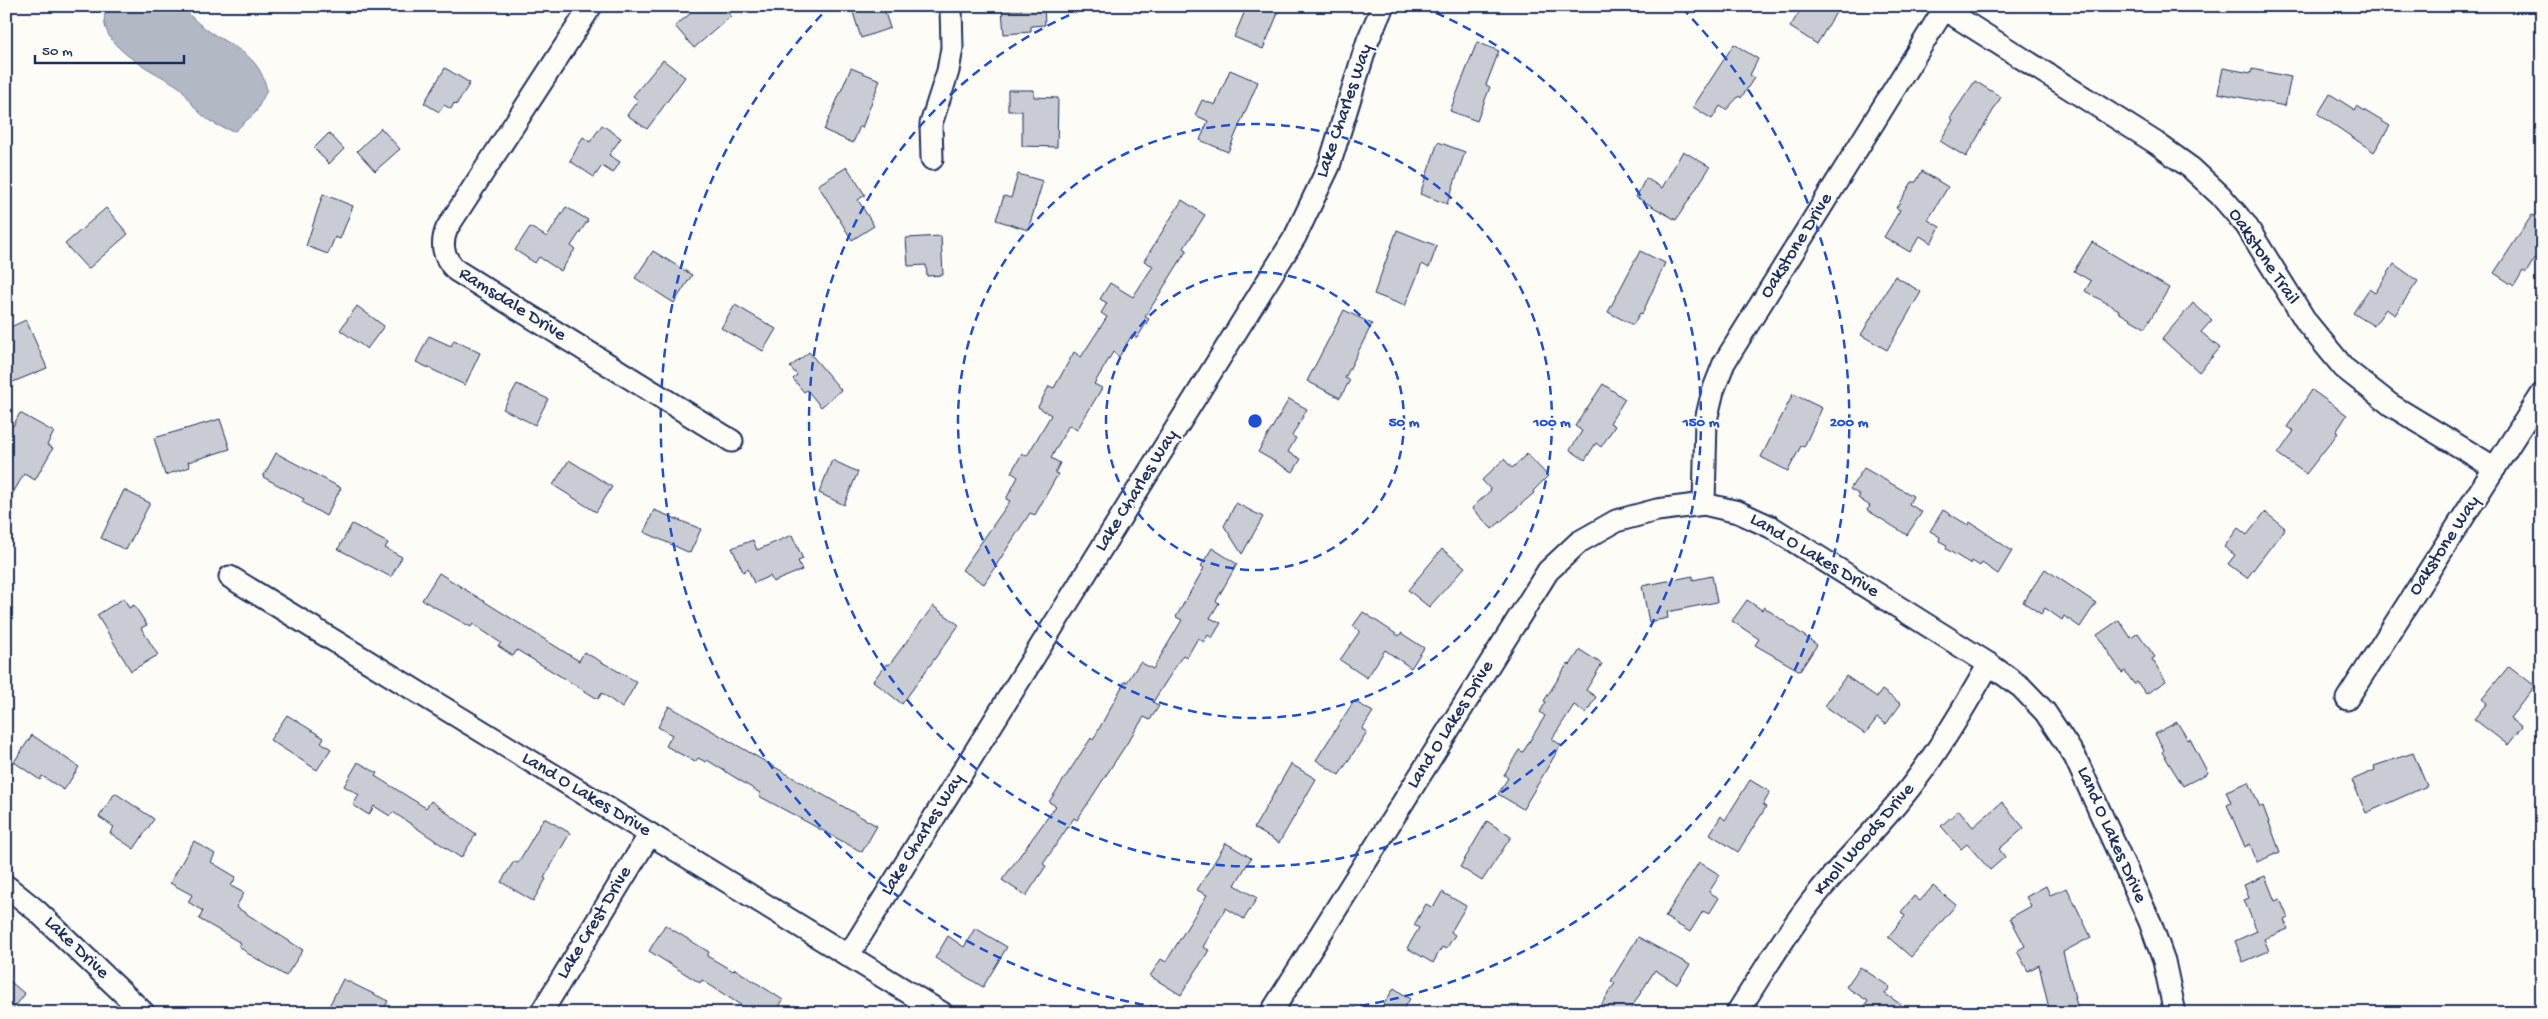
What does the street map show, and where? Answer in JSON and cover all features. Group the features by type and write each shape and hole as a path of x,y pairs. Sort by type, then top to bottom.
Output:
{"street":[{"name":"Ramsdale Drive","path":"591,6 447,228 442,240 444,253 448,263 457,271 732,440"},
{"path":"932,160 931,124 948,71 952,48 951,6"},
{"name":"Lake Charles Way","path":"848,956 1295,238 1329,166 1368,40 1383,6"},
{"name":"Oakstone Trail","path":"1945,8 2156,143 2191,168 2246,225 2307,323 2344,368 2391,405 2495,468"},
{"name":"Oakstone Drive","path":"1704,504 1706,420 1713,391 1724,363 1945,8"},
{"name":"Oakstone Way","path":"2348,699 2542,394"},
{"name":"Land O Lakes Drive","path":"1271,1013 1548,571 1579,542 1616,521 1657,510 1704,504 1738,512 1771,526 1989,664 2021,687 2045,712 2076,756 2150,922 2164,961 2175,1013"},
{"name":"Land O Lakes Drive","path":"230,577 942,1013"},
{"name":"Knoll Woods Drive","path":"1737,1013 1787,934 1803,913 1918,779 1951,730 1989,664"},
{"name":"Lake Crest Drive","path":"541,1013 650,834"},
{"name":"Lake Drive","path":"6,886 36,911 144,1013"}],"shaded area":[{"path":"107,6 180,6 203,27 244,53 258,68 267,90 256,112 235,131 223,128 206,119 179,87 140,64 116,44 108,33 104,20"}],"building":[{"path":"685,6 723,6 731,16 694,48 675,26 691,13"},
{"path":"851,6 883,6 890,28 861,38"},
{"path":"1021,6 1044,6 1045,25 1031,26 1031,32 1004,34 1002,10 1022,10"},
{"path":"1247,6 1281,6 1263,49 1234,37"},
{"path":"1803,6 1840,6 1817,44 1790,27"},
{"path":"1477,42 1499,51 1486,85 1490,87 1477,121 1450,111"},
{"path":"1734,44 1758,59 1750,75 1754,78 1741,98 1739,96 1726,110 1720,106 1712,119 1693,107"},
{"path":"663,60 685,77 647,129 627,115 638,100 633,96"},
{"path":"445,68 470,83 456,105 454,103 451,109 444,105 439,112 424,103"},
{"path":"851,68 880,80 862,128 860,126 853,143 824,130"},
{"path":"2223,68 2251,73 2252,69 2291,77 2285,106 2218,93"},
{"path":"1230,70 1258,82 1228,152 1200,140 1208,121 1195,115 1202,100 1215,105"},
{"path":"1975,81 2001,97 1966,157 1940,141 1953,120 1950,118"},
{"path":"1008,90 1034,90 1034,97 1058,98 1057,147 1022,146 1022,111 1008,111"},
{"path":"2330,94 2355,110 2357,106 2390,126 2374,152 2318,114"},
{"path":"602,125 621,138 609,155 620,162 613,173 602,166 594,177 570,161 583,137 590,142"},
{"path":"381,128 400,149 375,171 357,151"},
{"path":"329,133 344,149 329,164 314,148"},
{"path":"1438,142 1465,152 1447,204 1420,194"},
{"path":"1683,151 1710,167 1676,220 1636,197 1646,178 1662,188"},
{"path":"847,167 865,195 858,200 874,226 852,240 818,185"},
{"path":"1922,171 1948,187 1928,220 1940,227 1931,243 1920,236 1910,252 1884,237 1900,210 1896,208 1912,182 1916,182"},
{"path":"1018,174 1043,181 1028,230 996,220 1004,196 1011,198"},
{"path":"323,194 353,206 340,239 335,237 328,254 306,246"},
{"path":"1182,200 1205,215 1184,248 1187,250 1145,317 1149,319 1137,338 1132,335 1119,357 1113,352 1094,384 1102,388 1077,430 1069,425 1051,458 1060,463 1055,473 1058,474 1035,515 1030,513 984,584 962,570 1010,501 1006,499 1018,477 1011,472 1022,454 1027,456 1051,415 1038,407 1049,386 1054,388 1074,352 1081,357 1107,317 1101,313 1107,303 1100,299 1110,283 1133,297 1153,266 1144,261"},
{"path":"566,207 588,220 571,246 575,249 561,271 539,257 535,263 515,250 530,227 547,237"},
{"path":"106,208 128,234 88,269 65,244"},
{"path":"2532,215 2542,221 2542,246 2526,273 2523,271 2514,286 2494,273"},
{"path":"1397,230 1437,246 1429,268 1422,264 1405,306 1374,294"},
{"path":"941,236 943,275 927,276 926,265 908,266 906,238"},
{"path":"2092,242 2169,288 2145,328 2118,312 2119,310 2085,291 2091,281 2074,271"},
{"path":"653,251 692,275 674,303 635,278"},
{"path":"1640,251 1665,263 1642,314 1640,313 1633,325 1608,312"},
{"path":"2394,264 2418,281 2395,315 2386,309 2374,326 2353,313 2369,289 2375,293"},
{"path":"1895,276 1921,292 1887,350 1861,335"},
{"path":"2193,303 2212,320 2201,332 2220,348 2199,372 2162,339"},
{"path":"735,305 776,329 763,351 721,328"},
{"path":"357,306 384,326 367,349 340,330"},
{"path":"1344,310 1372,324 1345,378 1350,380 1340,398 1307,381"},
{"path":"26,320 47,368 13,382 6,366 6,329"},
{"path":"429,336 451,346 454,340 480,353 465,385 416,362"},
{"path":"809,352 841,390 821,407 807,390 804,392 793,379 797,375 790,367"},
{"path":"517,384 548,399 535,425 503,409"},
{"path":"1603,384 1625,399 1610,423 1615,426 1601,447 1596,443 1585,460 1570,450 1582,431 1575,426"},
{"path":"2312,390 2347,415 2336,432 2338,433 2306,474 2278,454 2294,431 2287,427"},
{"path":"1793,394 1822,408 1804,447 1801,446 1788,471 1761,457"},
{"path":"1289,399 1307,409 1292,436 1296,438 1288,452 1301,459 1293,472 1258,452"},
{"path":"20,413 54,432 47,445 53,448 35,480 24,474 6,505 6,422 13,426"},
{"path":"220,419 230,449 188,462 190,467 165,475 154,438"},
{"path":"276,453 341,488 326,516 302,502 304,499 263,477"},
{"path":"1527,454 1548,476 1533,491 1534,493 1492,529 1472,508 1491,490 1482,480 1504,459 1512,468"},
{"path":"569,460 612,487 596,512 553,485"},
{"path":"832,460 858,472 844,505 819,493"},
{"path":"1864,468 1913,496 1909,504 1922,512 1907,535 1867,510 1870,506 1858,498 1860,495 1850,489"},
{"path":"124,490 150,503 126,550 101,538"},
{"path":"1236,503 1263,517 1242,554 1224,526"},
{"path":"654,510 701,529 690,553 644,532"},
{"path":"1943,510 1968,525 1970,522 2012,551 1998,574 1982,563 1980,566 1972,561 1971,564 1946,549 1947,545 1939,541 1940,537 1930,531"},
{"path":"2265,512 2285,528 2247,578 2228,564 2235,555 2224,547 2238,528 2247,535"},
{"path":"352,524 388,543 385,548 402,557 391,577 338,549"},
{"path":"792,535 803,559 798,561 802,570 773,582 770,576 754,583 748,569 743,572 732,548 753,540 757,550"},
{"path":"1212,548 1237,564 1216,601 1219,603 1210,618 1221,623 1212,638 1208,635 1204,642 1198,638 1187,657 1183,655 1153,702 1159,706 1150,720 1144,717 1077,820 1074,818 1043,864 1046,866 1026,896 1002,880 1056,806 1049,802 1091,738 1093,740 1125,681 1127,682 1140,662 1153,669 1182,620 1176,617 1204,568 1201,566"},
{"path":"1442,549 1465,567 1429,607 1408,590"},
{"path":"2045,569 2096,603 2080,627 2064,616 2062,620 2045,608 2041,614 2023,602"},
{"path":"439,573 579,661 584,652 637,682 622,708 602,693 598,699 517,650 513,656 498,646 501,643 473,624 471,627 422,600"},
{"path":"1693,576 1693,580 1712,576 1717,602 1667,612 1668,618 1649,622 1642,586"},
{"path":"124,598 129,608 134,605 147,625 141,628 158,655 131,671 97,615"},
{"path":"1747,600 1762,610 1764,607 1817,645 1800,671 1755,645 1759,639 1732,621"},
{"path":"933,606 959,625 902,704 873,681 886,664 889,665"},
{"path":"1363,612 1399,636 1401,633 1424,648 1411,668 1385,650 1367,678 1340,660 1360,631 1353,626"},
{"path":"2119,620 2131,638 2138,633 2155,657 2152,659 2166,681 2146,694 2137,682 2134,684 2125,671 2122,673 2097,635"},
{"path":"1580,650 1602,664 1586,690 1596,697 1586,713 1574,705 1552,739 1561,745 1523,809 1498,794 1508,778 1504,775 1519,750 1523,752 1545,716 1540,712 1546,702 1544,701 1568,663 1570,665"},
{"path":"2509,666 2535,686 2510,718 2522,727 2508,745 2474,719 2487,703 2482,699"},
{"path":"1846,676 1877,697 1882,690 1901,704 1886,724 1877,718 1865,734 1825,706"},
{"path":"1354,701 1373,712 1362,729 1367,732 1339,775 1316,760"},
{"path":"669,706 877,826 862,852 759,796 760,793 707,760 706,762 698,758 695,762 666,746 672,735 658,727"},
{"path":"287,715 324,738 321,742 331,749 317,770 270,740"},
{"path":"2177,722 2188,740 2190,739 2208,773 2183,786 2162,752 2164,750 2155,734"},
{"path":"32,735 79,767 64,790 42,776 40,780 14,762"},
{"path":"2413,753 2427,786 2366,813 2352,780 2375,770 2374,766"},
{"path":"358,762 377,773 375,776 426,808 431,801 476,834 461,858 393,812 390,816 374,806 369,815 353,805 359,795 344,786"},
{"path":"1291,764 1316,779 1279,843 1254,828"},
{"path":"1750,780 1770,792 1763,805 1766,807 1738,852 1710,834 1721,816 1725,820"},
{"path":"2249,782 2260,807 2263,806 2280,852 2257,862 2250,844 2245,847 2227,805 2231,803 2226,791"},
{"path":"115,793 154,819 134,849 110,833 114,827 99,817"},
{"path":"2002,802 2024,828 1999,849 2005,857 1990,870 1967,844 1961,849 1941,826 1959,810 1973,827"},
{"path":"544,818 570,833 533,901 501,882 514,861 518,863"},
{"path":"1487,821 1511,837 1482,881 1460,867"},
{"path":"194,841 215,854 211,862 236,877 231,886 244,893 236,907 303,950 286,976 247,953 239,946 241,943 199,919 203,911 188,902 192,895 170,883"},
{"path":"1226,843 1251,858 1235,885 1257,898 1244,919 1226,908 1203,947 1209,950 1181,995 1150,976 1161,959 1166,962 1207,895 1197,890"},
{"path":"1699,862 1720,875 1709,892 1719,898 1709,914 1703,911 1690,932 1665,917"},
{"path":"2265,876 2275,901 2280,899 2288,918 2284,920 2288,929 2264,939 2269,951 2243,962 2235,941 2257,931 2244,900 2249,898 2244,885"},
{"path":"1933,886 1956,905 1911,957 1888,937 1905,916 1901,912 1914,896 1920,901"},
{"path":"2046,886 2050,895 2067,888 2091,937 2063,952 2079,1013 2050,1013 2039,965 2028,971 2017,951 2025,946 2010,918 2031,906 2026,897"},
{"path":"1442,892 1466,906 1451,932 1455,935 1446,949 1442,947 1433,963 1407,948 1419,928 1414,925 1426,904 1433,908"},
{"path":"665,925 709,952 707,956 733,971 735,969 783,1000 775,1013 753,1013 702,980 700,983 649,951"},
{"path":"975,928 1007,947 983,987 935,958 948,936 964,947"},
{"path":"1638,937 1690,965 1677,984 1655,970 1628,1013 1596,1013 1615,983 1611,981"},
{"path":"1860,967 1890,987 1885,994 1914,1013 1860,1013 1868,1001 1846,987"},
{"path":"6,978 25,994 10,1013 6,1013"},
{"path":"343,979 388,1001 382,1013 336,1013 328,1008"},
{"path":"1394,988 1410,999 1401,1013 1378,1013"}]}
